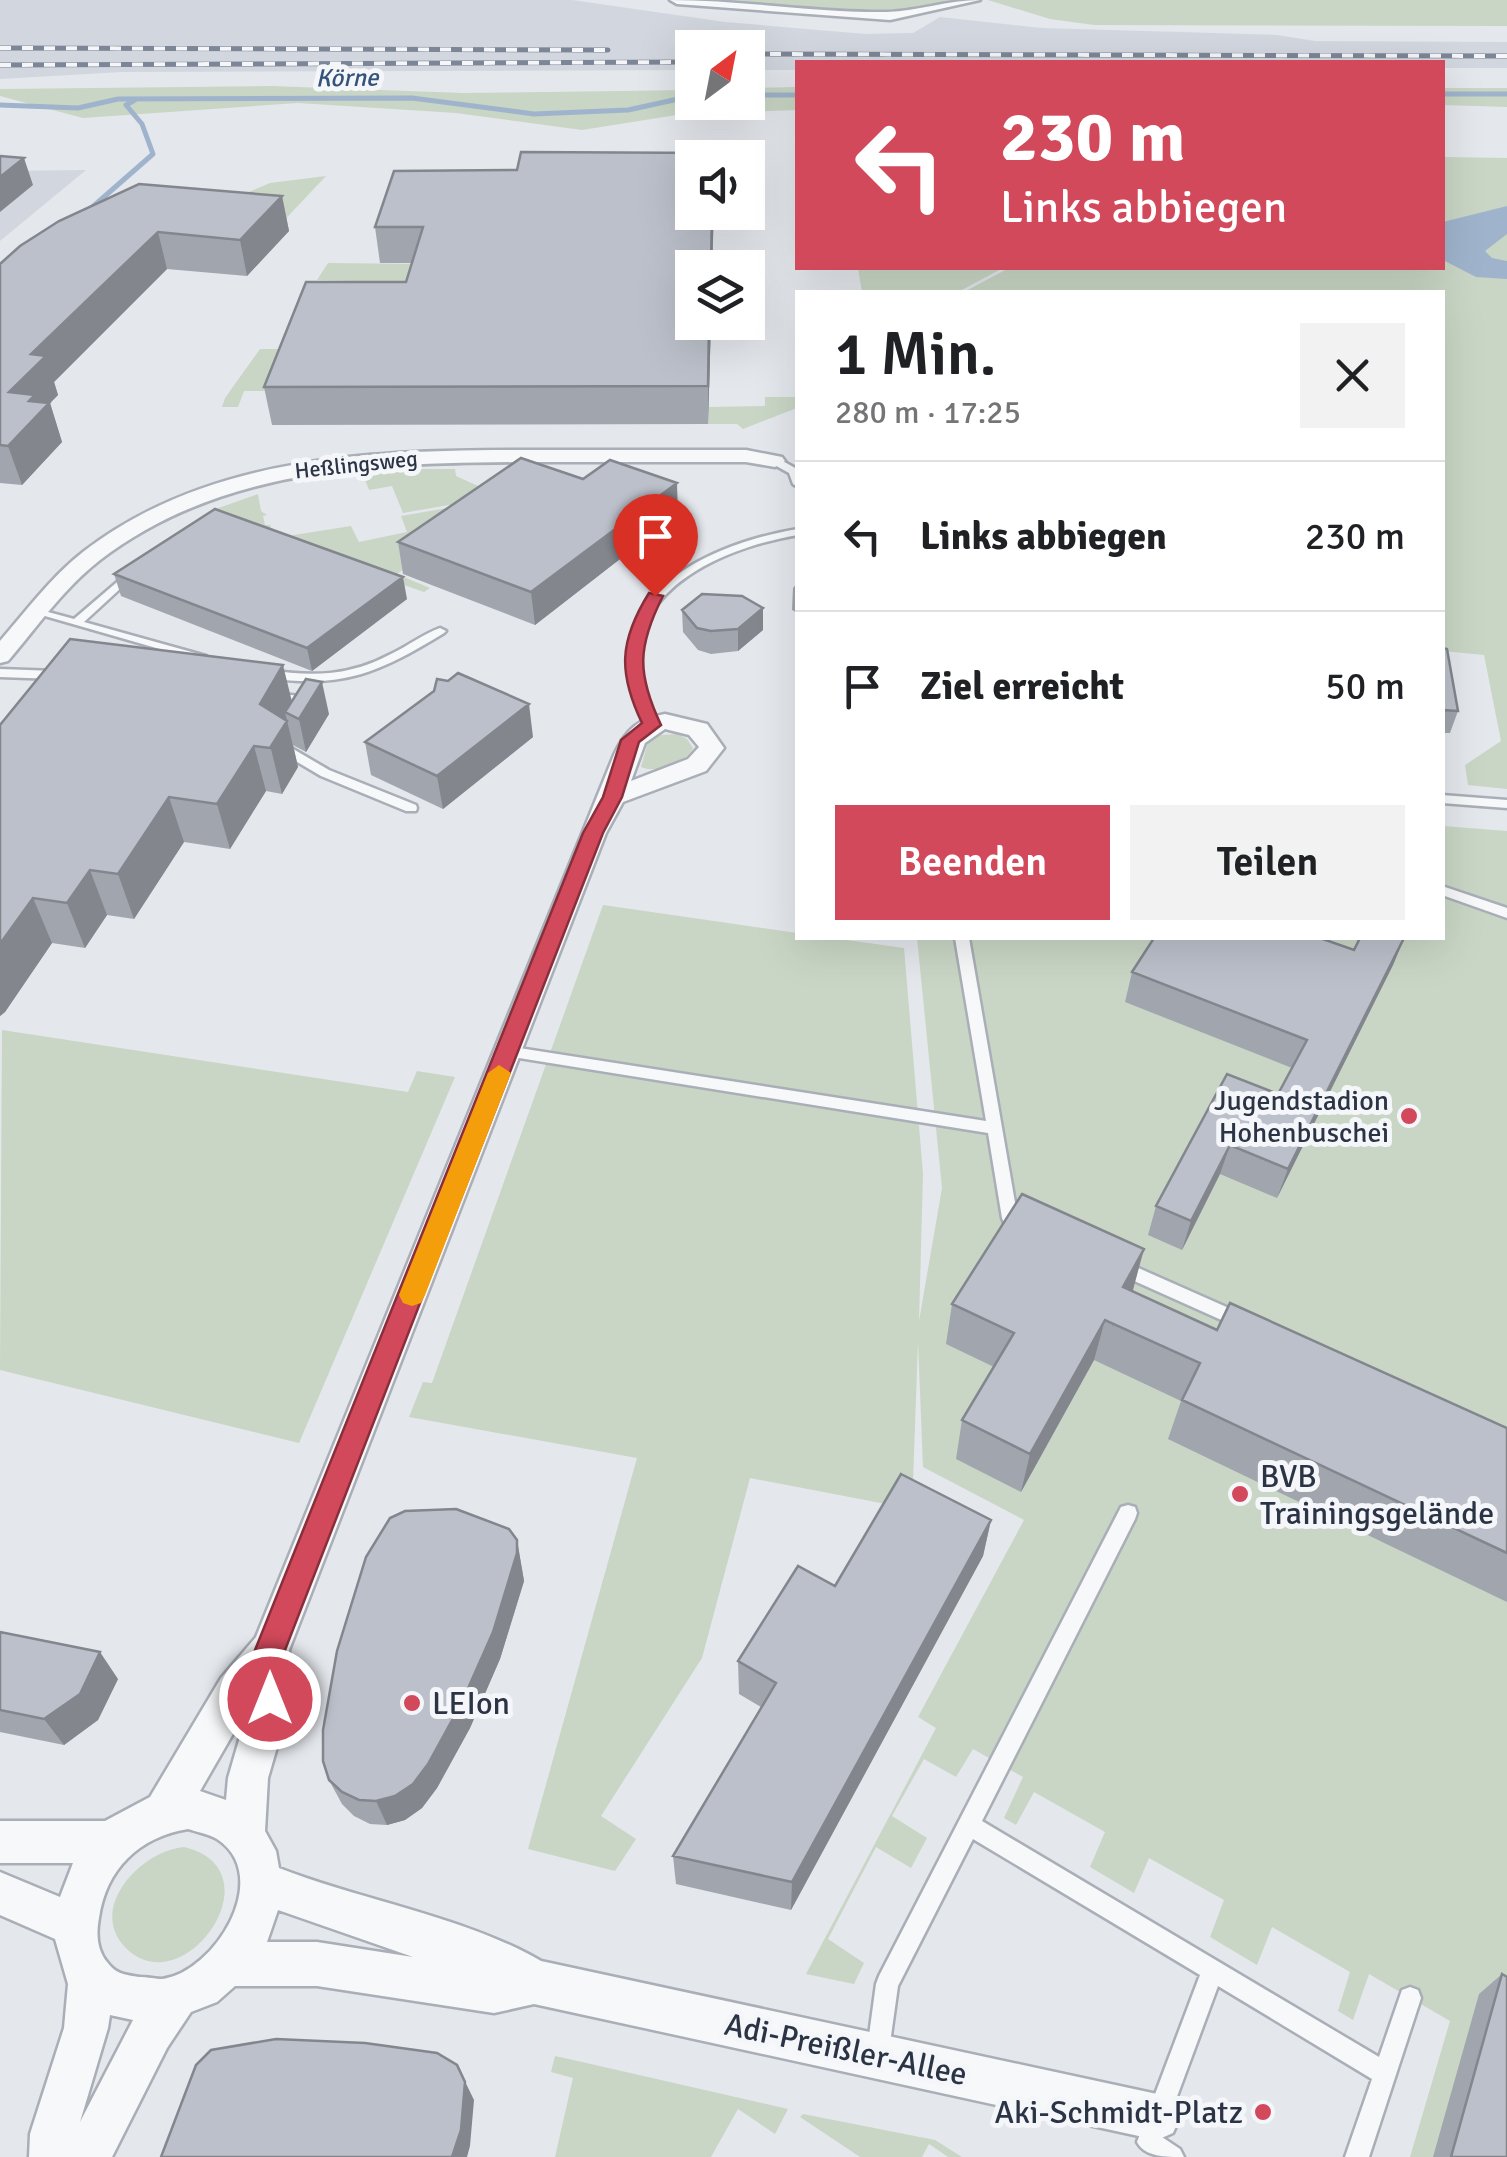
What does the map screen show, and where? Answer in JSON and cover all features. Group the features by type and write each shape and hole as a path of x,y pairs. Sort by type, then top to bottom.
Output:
{"street":[{"path":"678,0 890,16 973,0"},
{"name":"Heßlingsweg","path":"0,656 94,554 142,524 193,500 289,471 402,457 746,456 775,460"},
{"path":"165,1812 234,1692 270,1650 593,833 612,797 631,740 652,725 674,722 689,725 710,740 712,748 697,765 612,797"},
{"path":"244,1833 248,1778 270,1699 270,1650"},
{"path":"188,1808 209,1811 244,1833 260,1864 262,1883 253,1926 229,1964 203,1986 174,2000 142,2003 114,1995 91,1977 78,1954 74,1925 80,1895 93,1866 113,1842 138,1823 188,1808"},
{"path":"0,1842 113,1842"},
{"name":"Adi-Preißler-Allee","path":"262,1883 500,1961 534,1982 878,2055 1165,2137"},
{"path":"0,1894 74,1925"},
{"name":"Adi-Preißler-Allee","path":"229,1964 318,1964 494,1991 534,1982"},
{"path":"52,2157 53,2134 86,2028 91,1977"},
{"path":"83,2157 91,2149 151,2032 174,2000"}],"lane":[{"path":"775,460 795,476"},
{"path":"652,725 637,693 632,660 639,626 655,596 710,557 749,542 795,533"},
{"path":"76,622 141,566"},
{"path":"37,612 221,663"},
{"path":"250,670 304,682 337,680 404,653 440,632"},
{"path":"0,672 41,676 75,673"},
{"path":"31,690 41,676"},
{"path":"252,694 310,701 281,747 325,773 411,808"},
{"path":"1445,799 1507,804"},
{"path":"1445,891 1507,912"},
{"path":"962,940 1010,1218 1038,1231"},
{"path":"507,1051 994,1128"},
{"path":"1098,1257 1254,1328"},
{"path":"878,2055 887,1984 1128,1513"},
{"path":"968,1825 1384,2073"},
{"path":"1165,2137 1213,1970"},
{"path":"1357,2157 1410,1998"}],"shaded area":[{"path":"0,0 572,0 725,22 865,34 913,33 940,17 1042,28 1277,35 1315,41 1507,42 1507,68 1445,68 1445,60 795,60 795,70 765,70 765,30 675,30 675,70 122,72 0,79"},
{"path":"86,170 0,241 0,171"}],"green space":[{"path":"699,0 963,0 897,13"},
{"path":"988,0 1507,0 1507,26 1094,25 1050,19"},
{"path":"271,86 463,93 675,90 675,115 582,130 456,113 298,103 83,118 0,96 0,89"},
{"path":"795,87 795,110 765,111 765,88"},
{"path":"1445,88 1507,88 1507,107 1445,105"},
{"path":"1445,157 1507,158 1507,789 1468,785 1465,765 1501,741 1484,655 1445,651 1445,290 968,290 1005,270 1445,270"},
{"path":"326,176 275,230 244,194 270,183"},
{"path":"328,263 426,264 420,283 317,280"},
{"path":"858,270 999,270 962,290 862,290"},
{"path":"260,349 299,349 283,391 244,391 238,407 222,407 225,398"},
{"path":"765,397 795,397 795,409 743,429 737,424 708,424 709,407 765,406"},
{"path":"455,469 456,476 500,496 403,513 392,486 369,490 362,472"},
{"path":"258,494 261,511 267,515 263,516 265,525 270,525 275,538 351,526 359,542 407,532 401,516 505,498 397,574 430,588 424,592 273,539 210,511"},
{"path":"678,734 693,748 684,759 662,768 641,767 648,742 660,735"},
{"name":"BVB Trainingsgelände","path":"1445,826 1507,831 1507,2157 1410,2157 1450,2021 1369,1974 1353,2020 1338,2011 1350,1972 1272,1927 1257,1965 1210,1937 1224,1900 1149,1858 1134,1893 1090,1867 1105,1832 1034,1792 1016,1825 1004,1818 1023,1777 973,1749 956,1777 924,1759 892,1816 927,1838 911,1868 876,1847 828,1939 864,1963 854,1984 806,1974 936,1728 918,1717 1024,1520 923,1467 918,1342 912,1509 750,1478 702,1658 601,1816 636,1839 615,1871 528,1849 637,1458 409,1417 423,1382 432,1383 603,905 795,933 795,940 846,940 904,948 923,1174 919,1321 942,1188 917,940 1445,940"},
{"path":"2,1030 408,1092 417,1071 455,1077 299,1443 0,1370"},
{"path":"184,1847 211,1860 223,1880 223,1903 214,1926 197,1946 175,1959 152,1962 129,1951 117,1935 112,1919 115,1902 135,1871 150,1859"},
{"path":"555,2056 788,2109 775,2134 738,2109 711,2157 555,2157 573,2078 551,2072"},
{"path":"803,2114 935,2140 962,2157 948,2157 929,2144 922,2157 860,2157 800,2117"}],"water":[{"path":"1507,206 1507,234 1485,251 1492,258 1507,261 1507,279 1476,277 1445,261 1445,222"}],"building":[{"path":"521,152 675,153 675,230 712,230 711,250 675,250 675,340 709,340 708,386 264,387 306,282 406,282 423,227 375,227 394,171 517,170"},
{"path":"0,156 24,158 0,177"},
{"path":"139,184 282,196 240,240 158,232 31,354 46,356 9,392 35,395 29,401 49,403 8,446 0,445 0,264 59,221"},
{"path":"521,458 583,479 610,460 677,483 531,592 398,542"},
{"path":"215,509 403,577 307,648 114,574"},
{"path":"702,594 742,596 763,608 738,629 697,628 682,610"},
{"path":"70,639 283,665 260,704 287,721 270,748 254,746 217,804 169,797 118,874 90,870 67,903 33,898 0,944 0,725"},
{"path":"1445,649 1447,649 1458,711 1445,710"},
{"path":"458,673 529,704 437,776 365,742 434,691 437,679 448,681"},
{"path":"306,679 322,682 299,719 285,712"},
{"path":"1153,940 1326,940 1354,950 1359,940 1403,940 1288,1169 1230,1145 1191,1221 1156,1206 1227,1074 1278,1094 1307,1040 1132,972"},
{"path":"1022,1194 1144,1249 1123,1287 1217,1330 1230,1303 1507,1428 1507,1553 1182,1400 1200,1363 1105,1320 1030,1454 962,1420 1014,1333 952,1304"},
{"path":"901,1474 991,1520 792,1882 673,1856 776,1683 738,1661 798,1566 835,1586"},
{"name":"LEIon","path":"456,1509 509,1529 517,1540 517,1553 493,1632 462,1702 413,1784 395,1796 359,1800 329,1780 323,1761 323,1730 337,1651 366,1557 390,1518 405,1511"},
{"path":"0,1632 100,1652 80,1694 44,1719 0,1710"},
{"path":"1502,1974 1507,1977 1507,2157 1451,2157"},
{"path":"276,2039 365,2043 437,2053 457,2065 465,2082 461,2130 452,2157 161,2157 196,2065 211,2050"}],"waterway":[{"name":"Körne","path":"1445,94 1507,94"},
{"name":"Körne","path":"765,95 795,95"},
{"name":"Körne","path":"0,105 78,108 118,99 412,98 534,114 628,110 675,100"},
{"path":"89,210 153,154 142,124 126,105 135,100"}],"railway":[{"path":"0,48 608,50"},
{"path":"765,54 1507,56"},
{"path":"0,65 675,62"}],"slow traffic":[{"path":"412,1295 499,1073"}],"place":[{"name":"Jugendstadion Hohenbuschei","path":"1409,1116"},
{"name":"BVB Trainingsgelände","path":"1240,1494"},
{"name":"LEIon","path":"412,1703"},
{"name":"Aki-Schmidt-Platz","path":"1263,2112"}],"route":[{"path":"270,1699 270,1650 593,833 612,797 631,740 652,725 637,693 632,660 639,626 655,596"}]}
